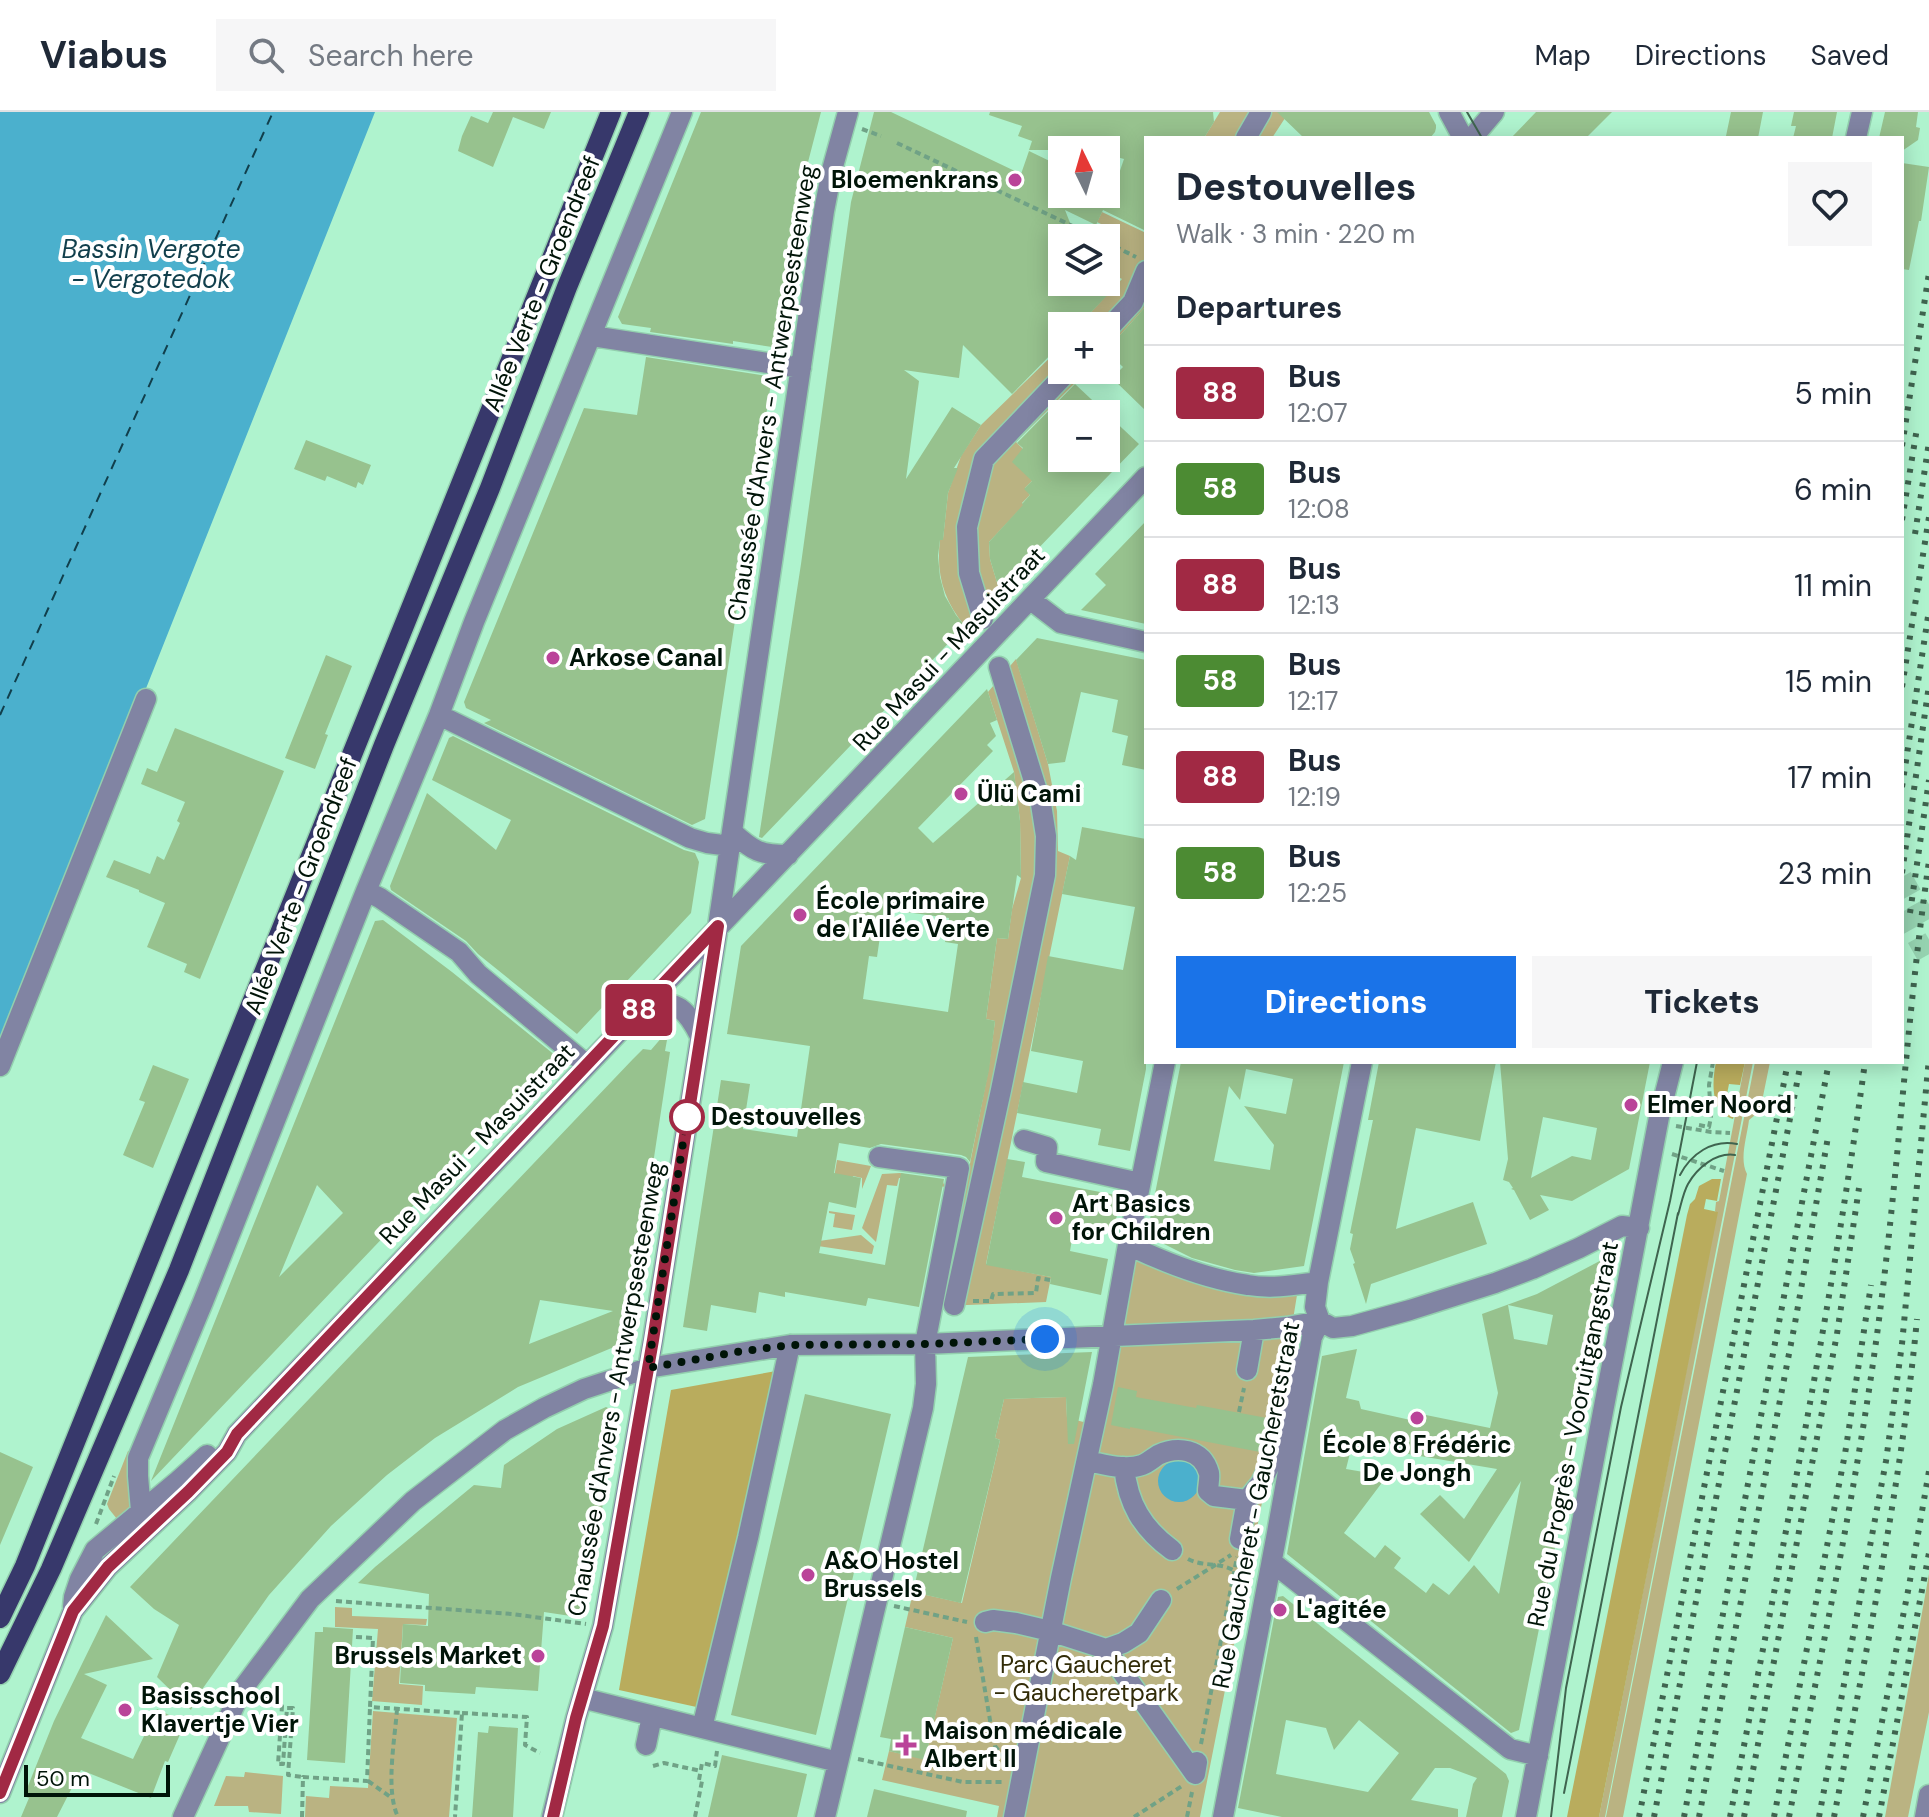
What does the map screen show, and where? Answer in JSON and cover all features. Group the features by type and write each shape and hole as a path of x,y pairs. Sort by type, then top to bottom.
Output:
{"main road":[{"name":"Allée Verte - Groendreef","path":"0,1618 25,1566 611,112"},
{"name":"Allée Verte - Groendreef","path":"0,1674 51,1569 179,1270 390,730 639,112"}],"street":[{"path":"0,1793 73,1611 108,1567 143,1534 138,1458 682,112"},
{"name":"Chaussée d'Anvers - Antwerpsesteenweg","path":"552,1817 603,1626 648,1368 718,926 824,211 848,112"},
{"path":"1449,112 1480,128"},
{"path":"1463,112 1480,128"},
{"path":"1856,136 1862,112"},
{"path":"1247,136 1257,113"},
{"path":"1120,316 1133,302 1144,276"},
{"path":"592,336 801,368"},
{"path":"983,619 969,573 967,527 984,459 1056,384"},
{"name":"Rue Masui - Masuistraat","path":"143,1534 227,1452 237,1434 1144,479"},
{"path":"1031,600 1061,623 1144,642"},
{"path":"954,1305 1045,875 1046,836 1041,804 999,667"},
{"path":"0,1066 146,699"},
{"path":"439,715 690,838 707,843 731,839 767,855 788,855"},
{"path":"366,891 459,952 478,974 587,1065"},
{"path":"647,1001 678,1005 688,1014 700,1036"},
{"path":"1014,1817 1165,1064"},
{"name":"Rue Gaucheret - Gaucheretstraat","path":"1223,1817 1311,1344 1318,1282 1362,1064"},
{"name":"Rue du Progrès - Vooruitgangstraat","path":"1526,1817 1658,1122 1672,1064"},
{"path":"1024,1140 1047,1147 1046,1162 1140,1183"},
{"path":"825,1817 923,1408 925,1344 959,1168 879,1157"},
{"path":"183,1817 241,1691 310,1599 413,1501 505,1430 584,1389 648,1368 790,1345 925,1344 1254,1330 1311,1323 1342,1327 1410,1310 1495,1283 1579,1248 1622,1226 1639,1228"},
{"path":"1128,1245 1166,1263 1250,1286 1318,1282"},
{"path":"1239,1544 1247,1500 1261,1483 1276,1452 1311,1323"},
{"path":"1247,1370 1254,1330"},
{"path":"711,1730 790,1345"},
{"name":"Rue Masui - Masuistraat","path":"141,1512 220,1443 237,1434"},
{"path":"1087,1461 1124,1467 1143,1465 1171,1450 1188,1450 1199,1457 1209,1473 1208,1491 1214,1496 1247,1500"},
{"path":"1124,1467 1126,1485 1141,1522 1172,1550"},
{"path":"73,1611 80,1579 95,1550 141,1512"},
{"path":"1272,1562 1510,1749 1538,1756"},
{"path":"1105,1654 1139,1633 1161,1600"},
{"path":"978,1626 1004,1621 1050,1631 1105,1654 1196,1771"},
{"path":"582,1698 839,1759"},
{"path":"646,1745 652,1716"},
{"path":"1925,1817 1929,1795"}],"path":[{"path":"897,143 1068,224"},
{"path":"1120,249 1144,260"},
{"path":"1711,1132 1709,1085 1713,1064"},
{"path":"1658,1122 1730,1133"},
{"path":"1699,1125 1711,1132"},
{"path":"1654,1148 1724,1171"},
{"path":"978,1301 991,1301 993,1294 1036,1293 1038,1278 1050,1280"},
{"path":"1239,1412 1247,1370"},
{"path":"1187,1817 1239,1544"},
{"path":"1172,1550 1193,1562 1234,1570"},
{"path":"310,1599 512,1614 603,1626"},
{"path":"877,1602 978,1626 995,1746 1022,1776"},
{"path":"356,1637 373,1638 367,1781"},
{"path":"264,1696 282,1706 278,1764 283,1764 287,1708 293,1708 288,1775 367,1781 392,1798"},
{"path":"370,1707 527,1717 525,1745 540,1753"},
{"path":"397,1709 392,1798 398,1817"},
{"path":"455,1817 462,1713"},
{"path":"695,1817 702,1763 715,1766 711,1730"},
{"path":"839,1759 963,1782 1022,1776"},
{"path":"653,1766 664,1763 701,1771"},
{"path":"1134,1817 1196,1771"},
{"path":"302,1817 303,1777"}],"green space":[{"path":"1220,112 1289,112 1273,136 1205,136"},
{"path":"1102,212 1144,232 1144,308 1120,335 1120,312 1091,312 1106,296 1120,296 1122,279 1120,224 1097,222"},
{"path":"1048,360 1048,384 1074,384 1058,400 1048,400 1048,410 1016,442 1024,450 1036,485 1032,481 1025,488 1030,495 1022,503 1024,505 989,542 990,559 999,589 965,626 951,606 943,586 939,564 940,540 943,539 948,493 961,456 981,425"},
{"path":"1016,659 1048,764 1057,811 1058,851 1070,856 986,1264 1051,1277 1046,1302 942,1306 988,1072 995,1021 986,1019 997,938 1008,939 1021,878 1020,821 1014,772 988,692"},
{"path":"1745,1064 1753,1064 1605,1817 1599,1817 1717,1213 1716,1202 1719,1201"},
{"path":"1755,1064 1770,1064 1760,1111 1749,1120 1744,1155 1747,1174 1623,1817 1606,1817"},
{"path":"837,1160 871,1166 862,1189 862,1178 853,1176 850,1187 833,1184"},
{"path":"900,1173 943,1182 945,1187 899,1178 897,1186 887,1185 876,1242 862,1228 882,1174"},
{"path":"829,1211 855,1215 852,1230 833,1227 835,1214"},
{"path":"861,1235 874,1246 872,1254 811,1245 812,1242"},
{"name":"Parc Gaucheret - Gaucheretpark","path":"1130,1258 1212,1283 1297,1295 1269,1467 1200,1817 997,1817 999,1806 882,1780 889,1751 925,1759 953,1638 905,1627 913,1592 962,1603 1000,1440 995,1438 1004,1399 1066,1397 1067,1418 1096,1425"},
{"path":"128,1451 132,1506 117,1519 107,1504"},
{"path":"1929,1574 1929,1712 1908,1817 1885,1817"},
{"path":"335,1607 352,1608 352,1616 427,1619 426,1625 403,1624 399,1684 423,1686 422,1705 372,1701 378,1629 335,1627"},
{"path":"373,1711 457,1718 449,1817 305,1817 306,1796 329,1798 330,1786 368,1788"},
{"path":"245,1772 283,1776 281,1814 249,1812 248,1806 214,1806 226,1776 244,1777"}],"shaded area":[{"path":"1716,1064 1745,1064 1740,1085 1729,1084 1727,1094 1738,1097 1733,1119 1716,1103"},
{"path":"1712,1179 1721,1179 1717,1201 1706,1199 1704,1209 1718,1212 1599,1817 1567,1817 1687,1215 1699,1186"},
{"path":"776,1371 701,1708 619,1690 671,1390"}],"water":[{"name":"Bassin Vergote - Vergotedok","path":"0,112 375,112 0,1056"},
{"path":"1179,1460 1194,1466 1200,1481 1194,1496 1179,1502 1164,1496 1158,1481 1164,1466"}],"building":[{"path":"493,112 551,112 544,129 513,117 493,167 458,151 471,116 488,123"},
{"path":"701,112 821,112 800,193 777,343 772,347 650,332 651,328 622,324 618,317"},
{"path":"874,112 891,112 1021,174 1029,151 1048,160 1048,208 1120,208 1120,171 1124,159 1120,158 1120,136 1048,136 1048,150 1029,150 1032,141 1018,136 1022,126 989,115 990,112 1213,112 1214,122 1205,136 1144,136 1144,230 1103,210 1096,224 1065,210 1070,224 1048,224 1048,296 1107,296 1091,312 1048,312 1048,357 1012,394 963,345 959,378 904,370 919,381 906,479 952,407 981,425 954,468 958,468 948,493 943,540 940,540 938,556 945,596 965,626 762,838 759,837 801,564 851,202"},
{"path":"1277,112 1429,112 1436,125 1432,136 1302,136"},
{"path":"1536,112 1612,112 1588,136 1513,136"},
{"path":"1731,112 1763,112 1758,136 1726,136"},
{"path":"1794,112 1837,112 1832,136 1794,136 1796,126 1791,126"},
{"path":"1885,112 1918,112 1918,140 1904,150 1904,136 1879,136"},
{"path":"1904,163 1929,167 1921,221 1909,270 1904,269"},
{"path":"1144,308 1144,409 1118,384 1123,367 1120,364 1120,335"},
{"path":"646,357 767,376 771,383 705,819 692,825 484,723 491,720 466,708 464,702 584,408 637,415"},
{"path":"1075,384 1092,400 1059,400"},
{"path":"1048,411 1048,472 1112,472 999,589 990,559 989,542 1030,495 1024,489 1032,481 1012,462 1023,448 1017,443"},
{"path":"1120,426 1139,444 1120,464"},
{"path":"306,440 371,465 363,485 358,482 356,488 327,476 325,481 294,469"},
{"path":"1144,523 1144,624 1081,610 1106,585 1095,574"},
{"path":"1037,638 1144,660 1144,770 1122,765 1128,736 1112,732 1118,700 1081,692 1065,762 1048,764 1016,660"},
{"path":"326,655 352,666 325,734 328,735 315,769 285,758"},
{"path":"987,689 997,720 990,723 996,736 987,745 993,751 918,828 933,843 1014,772 1020,821 1021,878 1017,875 1008,939 997,938 986,1019 995,1021 989,1070 970,1162 961,1155 881,1144 870,1148 839,1143 834,1173 861,1178 856,1208 829,1202 819,1253 885,1265 901,1173 944,1179 919,1307 868,1298 866,1306 785,1292 785,1297 759,1292 756,1313 711,1305 707,1331 683,1327 721,1080 750,1084 743,1129 797,1137 810,1046 727,1034 741,946","holes":["884,909 949,918 945,942 958,944 948,1012 863,999 869,956 877,957"]},
{"path":"175,728 284,771 200,979 184,972 187,964 147,947 165,903 106,877 114,860 150,874 157,856 164,860 180,823 177,821 185,802 141,784 147,768 157,772"},
{"path":"453,736 695,853 699,862 691,913 577,1034 466,941 391,890 427,793 496,850 511,820 432,780 449,738"},
{"path":"1082,827 1144,839 1146,1069 1130,1151 1098,1145 1101,1129 1017,1113 1023,1082 1077,1093 1083,1061 1031,1051 1048,956 1123,970 1135,907 1062,894 1070,856 1076,860"},
{"path":"383,920 556,1056 151,1481 375,921","holes":["317,1185 343,1213 279,1277"]},
{"path":"669,1029 665,1051 670,1052 626,1342 518,1387 435,1438 387,1475 331,1526 269,1595 196,1698 191,1710 157,1677 179,1625 154,1609 130,1587 633,1059 643,1049 651,1050","holes":["540,1300 613,1311 529,1344"]},
{"path":"1181,1064 1344,1064 1304,1266 1254,1273 1192,1258 1149,1234 1155,1220 1150,1219","holes":["1246,1069 1293,1079 1286,1114 1244,1106 1274,1145 1270,1170 1214,1161 1229,1086 1240,1100"]},
{"path":"1379,1064 1496,1064 1480,1141 1416,1128 1396,1229 1473,1202 1487,1244 1371,1284 1366,1304 1353,1264 1350,1249 1353,1234 1350,1233 1373,1120 1368,1120"},
{"path":"1500,1064 1650,1064 1629,1169 1572,1201 1540,1195 1549,1210 1530,1220 1509,1182 1503,1180 1508,1159","holes":["1543,1117 1597,1128 1591,1160 1572,1156 1531,1178"]},
{"path":"153,1065 189,1079 153,1168 123,1155 145,1102 139,1100"},
{"path":"1007,1159 1025,1162 1022,1177 1121,1196 1114,1229 1075,1222 1070,1251 1108,1259 1101,1295 1050,1284 1051,1277 986,1265"},
{"path":"1613,1254 1519,1730 1511,1733 1287,1554 1322,1356 1357,1349 1346,1398 1359,1401 1361,1409 1415,1421 1416,1413 1490,1428 1498,1393 1482,1314 1537,1294","holes":["1508,1305 1553,1315 1547,1345 1514,1339","1354,1437 1410,1447 1408,1454 1497,1469 1464,1519 1440,1495 1420,1514 1469,1562 1521,1481 1499,1594 1474,1565 1449,1595 1433,1583 1426,1593 1394,1568 1401,1558 1385,1545 1375,1558 1344,1533 1387,1476 1346,1469"]},
{"path":"1092,1352 1074,1444 1068,1444 1066,1397 1004,1399 995,1438 1000,1440 961,1603 913,1592 968,1357"},
{"path":"1118,1387 1137,1391 1136,1397 1267,1418 1260,1452 1111,1425"},
{"name":"A&O Hostel Brussels","path":"805,1394 891,1414 816,1735 731,1715"},
{"path":"606,1407 614,1411 614,1415 593,1581 590,1581 584,1618 544,1612 538,1691 476,1687 475,1694 425,1691 425,1685 400,1683 403,1624 428,1626 429,1594 358,1583 474,1485 501,1488 504,1465 557,1429"},
{"path":"0,1452 33,1467 0,1545"},
{"path":"1283,1596 1506,1774 1509,1781 1502,1817 1466,1817 1477,1778 1450,1768 1435,1768 1411,1800 1458,1809 1458,1817 1282,1817 1238,1808 1278,1597","holes":["1286,1720 1326,1728 1334,1750 1359,1720 1399,1753 1368,1792 1276,1774"]},
{"path":"106,1615 153,1659 84,1674 107,1685 81,1738 133,1759 157,1709 185,1723 168,1762 165,1761 151,1798 81,1770 57,1817 21,1817 29,1798 24,1796 54,1721"},
{"path":"323,1627 353,1629 345,1763 307,1760 315,1632 323,1632"},
{"path":"905,1627 953,1638 925,1760 889,1751 891,1739 880,1737"},
{"path":"489,1726 518,1728 513,1817 472,1817 478,1732 488,1733"},
{"path":"722,1755 807,1774 797,1817 708,1817"},
{"path":"874,1789 967,1811 966,1817 867,1817"}],"ferry route":[{"path":"0,715 273,112"}],"tunnel":[{"path":"1904,881 1929,925"},
{"path":"1904,916 1929,960"}],"tram line":[{"path":"1467,112 1481,136"},
{"path":"1551,1817 1566,1688 1621,1407 1670,1201 1697,1064"},
{"path":"1680,1175 1703,1150 1719,1144 1737,1144"},
{"path":"1678,1215 1686,1188 1696,1172 1714,1159 1735,1155"},
{"path":"1564,1793 1678,1213"}],"railway":[{"path":"1904,433 1929,273"},
{"path":"1904,508 1917,428"},
{"path":"1915,534 1929,442"},
{"path":"1904,674 1929,517"},
{"path":"1904,774 1929,610"},
{"path":"1904,859 1929,685"},
{"path":"1910,913 1929,780"},
{"path":"1789,1817 1847,1521 1876,1342 1929,861"},
{"path":"1819,1817 1886,1461 1902,1344 1929,1058"},
{"path":"1639,1817 1788,1064"},
{"path":"1654,1817 1801,1064"},
{"path":"1684,1817 1829,1064"},
{"path":"1730,1817 1820,1346 1865,1064"},
{"path":"1699,1817 1828,1137"},
{"path":"1744,1817 1837,1334 1859,1188"},
{"path":"1774,1817 1845,1454 1871,1285"},
{"path":"1834,1817 1892,1507 1917,1319"},
{"path":"1863,1817 1929,1471"},
{"path":"1879,1817 1929,1553"}],"bus line":[{"name":"88","path":"0,1793 73,1611 108,1567 227,1452 237,1434 718,926 653,1340 603,1626 576,1718 553,1817"}],"place":[{"name":"Bloemenkrans","path":"1015,180"},
{"name":"Arkose Canal","path":"553,658"},
{"name":"Ülü Cami","path":"961,794"},
{"name":"École primaire de l'Allée Verte","path":"800,915"},
{"name":"Elmer Noord","path":"1631,1105"},
{"name":"Destouvelles","path":"687,1117"},
{"name":"Art Basics for Children","path":"1056,1218"},
{"name":"École 8 Frédéric De Jongh","path":"1417,1418"},
{"name":"A&O Hostel Brussels","path":"808,1575"},
{"name":"L'agitée","path":"1280,1610"},
{"name":"Brussels Market","path":"538,1656"},
{"name":"Basisschool Klavertje Vier","path":"125,1710"},
{"name":"Maison médicale Albert II","path":"906,1745"}],"route":[{"path":"687,1117 648,1368 790,1345 1045,1339"}]}
